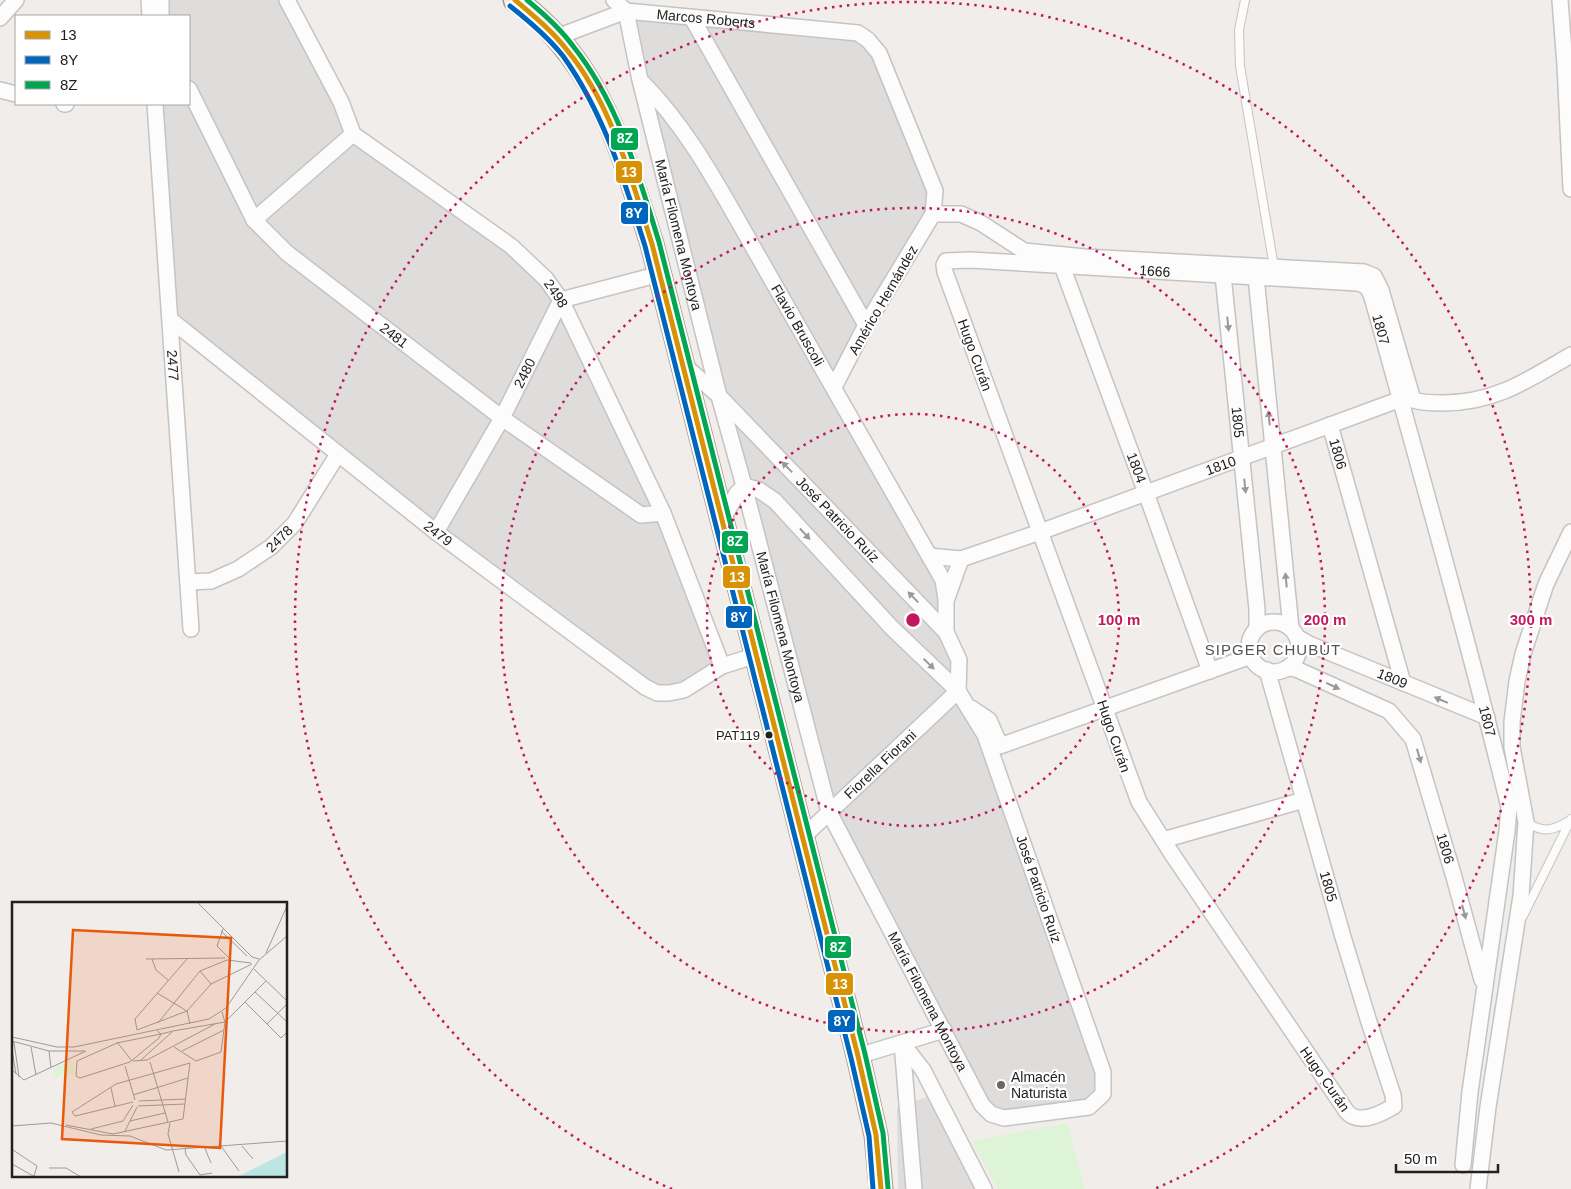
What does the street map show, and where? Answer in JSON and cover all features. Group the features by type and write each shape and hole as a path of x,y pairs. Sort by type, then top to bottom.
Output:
{"main road":[{"path":"516,0 557,37 579,64 598,95 616,136 652,244 758,655 858,1056 876,1135 881,1189"}],"street":[{"path":"0,18 16,0"},
{"path":"254,220 353,134 341,102 286,0"},
{"path":"614,0 626,12"},
{"path":"1560,0 1570,120 1571,189"},
{"name":"Marcos Roberts","path":"557,37 626,12 858,33 868,40 879,53 935,191 933,214"},
{"name":"María Filomena Montoya","path":"626,12 640,80 719,396 829,812 982,1105 991,1114"},
{"path":"692,18 866,325"},
{"name":"Flavio Bruscoli","path":"640,80 659,98 682,130 834,387 943,580 946,599"},
{"path":"0,90 15,94"},
{"name":"2481","path":"190,91 254,220 286,253 502,418 641,515 663,513"},
{"name":"2477","path":"155,105 191,629"},
{"name":"2498","path":"353,134 511,246 546,278 560,300 663,513 722,666"},
{"path":"933,214 961,214 981,223 1024,251 1085,257 1364,272 1374,276 1381,290 1407,400"},
{"name":"Américo Hernández","path":"834,387 866,325 933,214"},
{"name":"1666","path":"944,265 946,261 951,260 1356,283 1367,287"},
{"name":"Hugo Curán","path":"944,265 944,272 1139,802 1347,1112 1351,1116 1361,1118 1388,1110 1394,1106 1395,1102"},
{"name":"1804","path":"1062,266 1210,671"},
{"path":"560,300 660,274"},
{"name":"1805","path":"1223,275 1258,628"},
{"path":"1256,277 1272,447 1294,633 1299,644 1298,654 1288,668 1279,671 1267,670 1254,662 1249,644 1252,635 1258,628 1266,623 1284,623 1294,633"},
{"name":"1807","path":"1367,287 1407,400 1509,813 1470,1092 1464,1165"},
{"name":"2480","path":"436,532 502,418 560,300"},
{"name":"2479","path":"171,320 436,532 645,687 656,693 684,690 722,666 758,655"},
{"name":"1810","path":"961,559 1040,532 1330,425 1407,400 1430,403 1457,403 1490,397 1509,390 1571,355"},
{"name":"José Patricio Ruíz","path":"684,365 719,396 946,632 959,660 958,691"},
{"name":"1806","path":"1330,425 1403,684"},
{"name":"2478","path":"188,582 211,581 238,569 271,547 295,523 338,454"},
{"path":"723,519 737,493 744,486"},
{"name":"José Patricio Ruíz","path":"744,486 759,490 775,502 892,628 958,691 985,735 1103,1072 1103,1094 1089,1107 1004,1118 991,1114"},
{"path":"1478,1189 1488,1107 1521,896 1526,822 1512,747 1512,722 1517,681 1523,654 1546,584 1571,532"},
{"path":"929,556 961,559 946,599 946,632"},
{"name":"1809","path":"1294,633 1309,644 1486,717"},
{"path":"1000,746 1251,656"},
{"name":"1806","path":"1288,668 1296,669 1389,711 1413,739 1417,746 1484,988"},
{"name":"1805","path":"1267,670 1369,1022 1395,1102"},
{"name":"Fiorella Fiorani","path":"804,837 958,691"},
{"path":"969,707 989,720 1000,746 1005,768 1003,786"},
{"path":"1163,840 1304,800"},
{"path":"858,1056 944,1030"},
{"path":"902,1043 914,1189"},
{"path":"902,1043 923,1070 984,1189"}],"lane":[{"path":"1245,0 1239,30 1240,66 1274,267"},
{"path":"1526,822 1536,828 1546,830 1556,829 1571,819"},
{"path":"1516,933 1530,900 1571,819"}],"shaded area":[{"path":"161,0 287,0 353,134 511,246 561,300 722,666 712,673 657,693 171,320 155,105 190,105 190,15 161,15"},
{"path":"626,11 868,40 935,191 933,214 834,387 943,580 969,707 1103,1094 1089,1107 991,1114 829,812"},
{"path":"942,1091 988,1189 898,1189 897,1108"}],"green space":[{"path":"1067,1123 1085,1189 998,1189 972,1141"}],"transit line":[{"name":"13","path":"515,0 561,43 583,71 596,94 628,168 652,244 858,1056 876,1135 881,1189"},
{"name":"8Z","path":"527,0 552,21 568,39 589,68 602,91 625,140 659,242 865,1054 883,1133 888,1188"},
{"name":"8Y","path":"510,6 531,23 563,56 590,100 612,148 645,246 851,1058 869,1136 873,1189"}],"place":[{"name":"PAT119","path":"769,735"},
{"name":"Almacén Naturista","path":"1001,1085"}],"district":[{"name":"SIPGER CHUBUT","path":"1273,649"}]}
